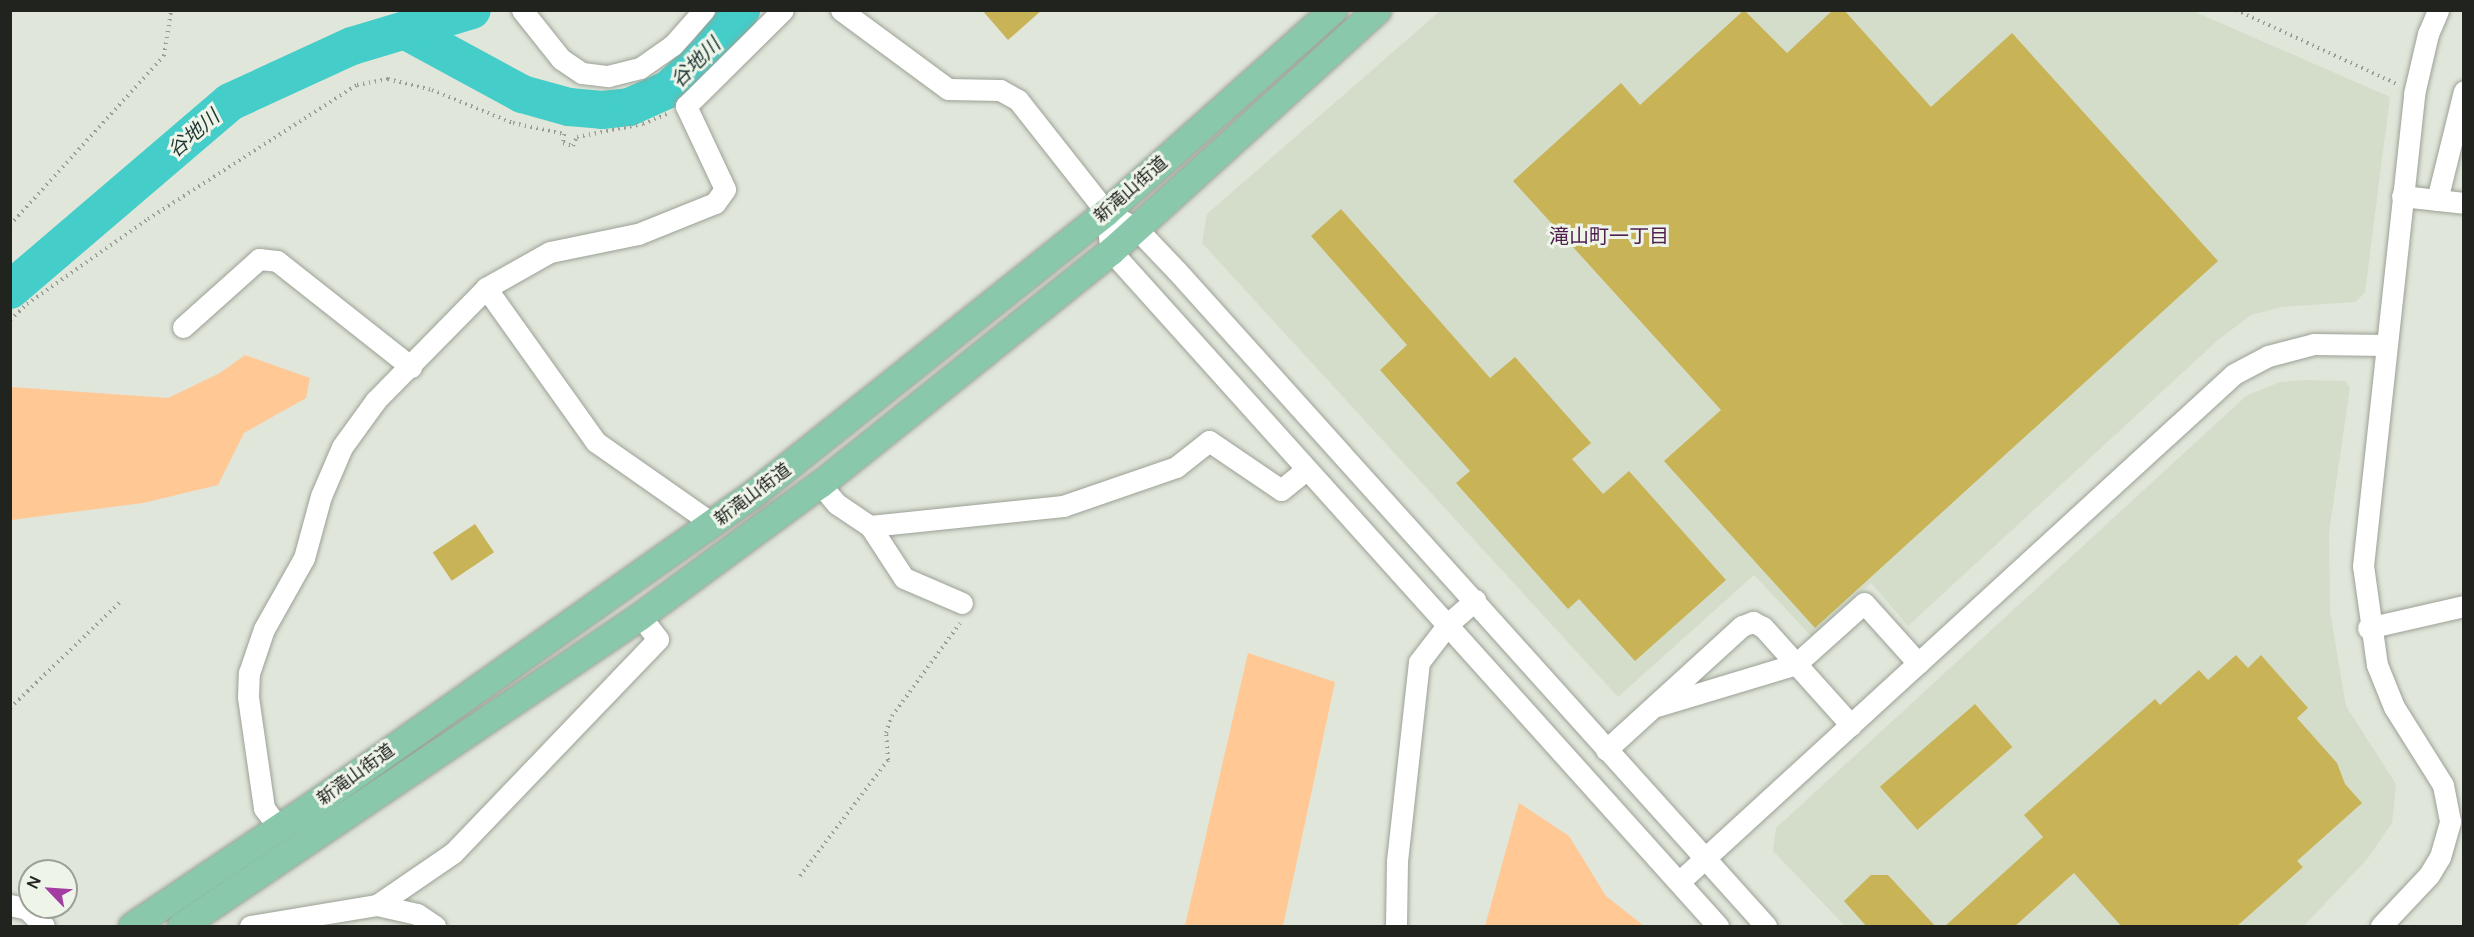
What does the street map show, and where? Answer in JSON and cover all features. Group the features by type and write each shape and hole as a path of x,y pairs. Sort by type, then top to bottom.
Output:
{"main road":[{"name":"新滝山街道","path":"132,927 279,828 713,524 882,394 1106,212 1333,10"},
{"name":"新滝山街道","path":"192,924 640,616 819,484 1111,251 1377,10"}],"street":[{"path":"522,10 561,59 582,73 608,76 639,68 673,45 704,10"},
{"path":"279,828 264,808 249,698 253,656 304,558 321,496 342,447 376,400 411,367 486,288 550,252 638,234 715,203 725,189 686,106 783,10"},
{"path":"841,10 948,89 1010,93 1106,212 1136,228 1475,600 1606,750 1766,927"},
{"path":"2381,927 2429,875 2440,857 2450,821 2443,785 2394,707 2377,665 2368,628 2362,566 2402,196 2421,59 2438,10"},
{"path":"2437,200 2463,92"},
{"path":"2402,196 2463,203"},
{"path":"1106,212 1111,251 1449,623 1719,927"},
{"path":"183,327 259,259 277,261 411,367"},
{"path":"486,288 596,442 713,524"},
{"path":"1679,882 2234,374 2268,356 2314,344 2385,345"},
{"path":"870,526 1063,506 1176,466 1209,441 1281,490 1307,469"},
{"path":"819,484 833,500 870,526 904,578 962,603"},
{"path":"1396,927 1396,861 1418,669 1426,650 1449,623 1475,600"},
{"path":"1653,708 1796,664 1864,603 1918,663"},
{"path":"2368,628 2463,606"},
{"path":"250,927 377,904 453,853 658,639 640,616"},
{"path":"1606,750 1742,626 1753,622 1763,627 1851,725"},
{"path":"377,904 417,914 435,927"},
{"path":"10,905 27,909 44,927"}],"path":[{"path":"10,225 164,56 171,10"},
{"path":"2236,10 2400,85"},
{"path":"10,321 27,304 148,219 357,85 388,79 432,90 513,123 564,134 563,143 573,146 577,137 643,124 686,106"},
{"path":"10,708 121,601"},
{"path":"800,876 888,759 886,733 892,716 966,615 962,603"}],"shaded area":[{"path":"1440,11 2193,11 2390,97 2365,293 2355,302 2282,307 2251,315 2218,340 1908,626 1871,583 1811,636 1754,575 1618,697 1202,243 1207,214"},
{"path":"245,355 310,378 306,398 244,433 218,485 143,503 11,520 11,387 168,398 220,373"},
{"path":"2345,381 2350,387 2329,533 2330,611 2346,706 2396,784 2392,823 2368,858 2304,926 1845,926 1773,851 1776,828 2246,396 2280,382"},
{"path":"1248,653 1335,682 1283,926 1185,926"},
{"path":"1519,803 1569,836 1606,896 1644,926 1485,926"}],"building":[{"path":"982,10 1042,10 1008,40"},
{"path":"1744,10 1787,53 1833,10 1844,10 1931,107 2012,33 2218,261 1815,628 1664,461 1721,410 1513,181 1621,83 1640,105"},
{"path":"1341,209 1490,378 1515,357 1591,443 1572,459 1603,494 1629,471 1726,580 1635,661 1579,599 1568,609 1456,483 1470,471 1380,370 1407,345 1311,236"},
{"path":"475,524 494,552 452,581 433,553"},
{"path":"2236,655 2248,668 2261,655 2308,708 2297,718 2337,763 2345,784 2362,803 2297,861 2303,867 2236,927 2122,927 2074,873 2014,927 1944,927 2043,837 2024,815 2155,699 2160,705 2199,670 2208,680"},
{"path":"1975,704 2012,747 1917,830 1880,787"},
{"path":"1871,875 1888,875 1936,927 1867,927 1844,901"}],"waterway":[{"name":"谷地川","path":"10,290 230,102 352,46 472,10"},
{"name":"谷地川","path":"408,32 522,94 569,107 602,110 629,107 669,89 707,54 741,10"}],"district":[{"name":"滝山町一丁目","path":"1609,235"}]}
